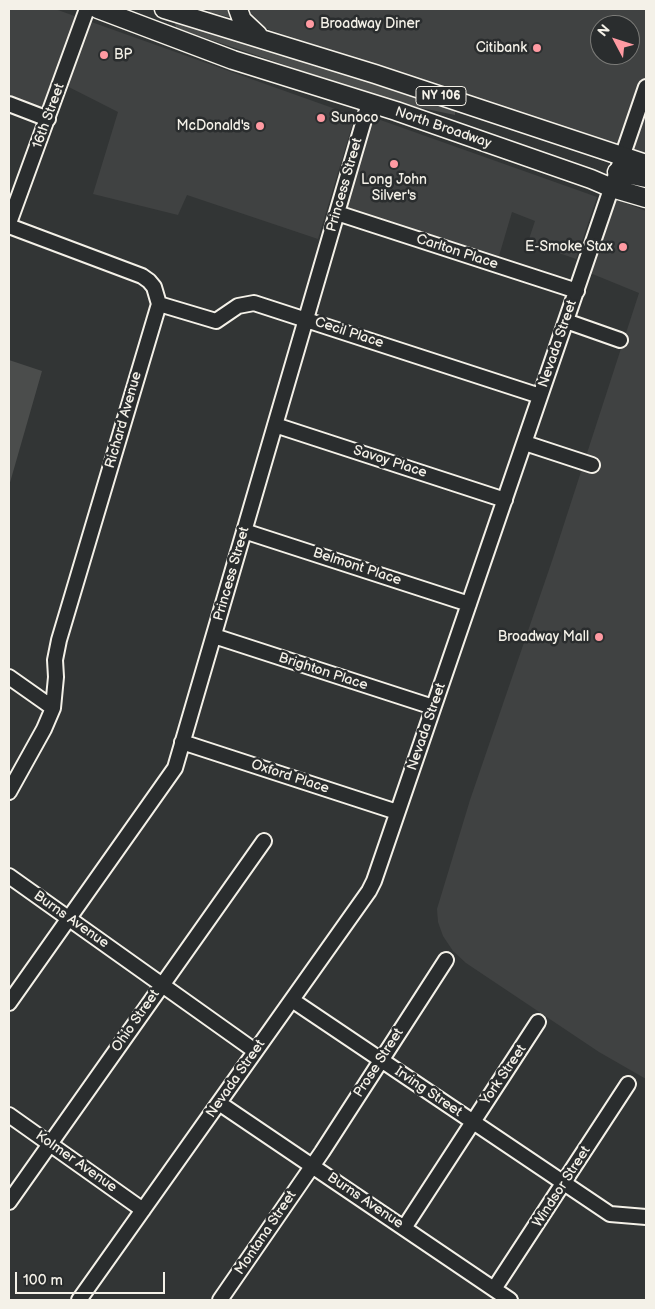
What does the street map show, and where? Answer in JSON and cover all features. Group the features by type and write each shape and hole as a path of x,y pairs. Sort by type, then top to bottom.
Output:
{"main road":[{"name":"North Broadway","path":"98,9 233,60 369,103 592,179 646,164"},
{"path":"238,9 242,20 260,37"},
{"name":"North Broadway","path":"178,11 260,37 617,172 646,198"},
{"path":"144,26 178,11"},
{"path":"617,172 646,178"}],"street":[{"name":"16th Street","path":"9,225 87,9"},
{"name":"Nevada Street","path":"79,1300 369,891 374,881 646,88"},
{"name":"Princess Street","path":"9,1003 175,768 369,103"},
{"path":"9,104 48,119"},
{"name":"Carlton Place","path":"337,213 577,290"},
{"path":"9,225 142,276 150,281 154,287 158,304"},
{"name":"Cecil Place","path":"158,304 216,321 238,306 254,304 306,319 540,396"},
{"name":"Richard Avenue","path":"9,792 44,729 53,708 56,676 55,660 60,640 158,304"},
{"path":"566,321 620,340"},
{"name":"Savoy Place","path":"276,425 505,500"},
{"path":"525,443 592,465"},
{"name":"Belmont Place","path":"244,530 468,604"},
{"name":"Brighton Place","path":"214,636 433,707"},
{"path":"9,677 53,708"},
{"name":"Oxford Place","path":"182,742 397,812"},
{"name":"Ohio Street","path":"9,1202 264,841"},
{"name":"Burns Avenue","path":"9,876 255,1051"},
{"name":"Prose Street","path":"312,1165 446,960"},
{"name":"Irving Street","path":"292,1000 610,1214 646,1217"},
{"name":"York Street","path":"404,1228 538,1022"},
{"name":"Windsor Street","path":"494,1289 628,1084"},
{"name":"Burns Avenue","path":"219,1103 510,1300"},
{"name":"Kolmer Avenue","path":"9,1115 143,1210"},
{"name":"Montana Street","path":"220,1300 312,1165"}],"shaded area":[{"path":"9,9 55,9 355,116 318,239 187,195 178,215 93,194 118,112 55,80 43,111 9,99"},
{"path":"207,9 230,9 233,18 209,12"},
{"path":"247,9 646,9 646,155 255,25"},
{"path":"175,23 226,35 455,110 455,115 412,106 344,85 176,28"},
{"path":"372,117 597,197 576,259 528,242 535,221 512,212 499,256 343,208"},
{"name":"Broadway Mall","path":"615,199 646,211 646,1079 599,1052 466,963 453,951 443,936 438,922 437,909 470,800 553,558 639,293 590,273"},
{"path":"9,360 42,371 9,486"}],"place":[{"name":"Broadway Diner","path":"310,24"},
{"name":"Citibank","path":"537,48"},
{"name":"BP","path":"104,55"},
{"name":"Sunoco","path":"321,118"},
{"name":"McDonald's","path":"260,126"},
{"name":"Long John Silver's","path":"394,164"},
{"name":"E-Smoke Stax","path":"623,247"},
{"name":"Broadway Mall","path":"599,637"}]}
